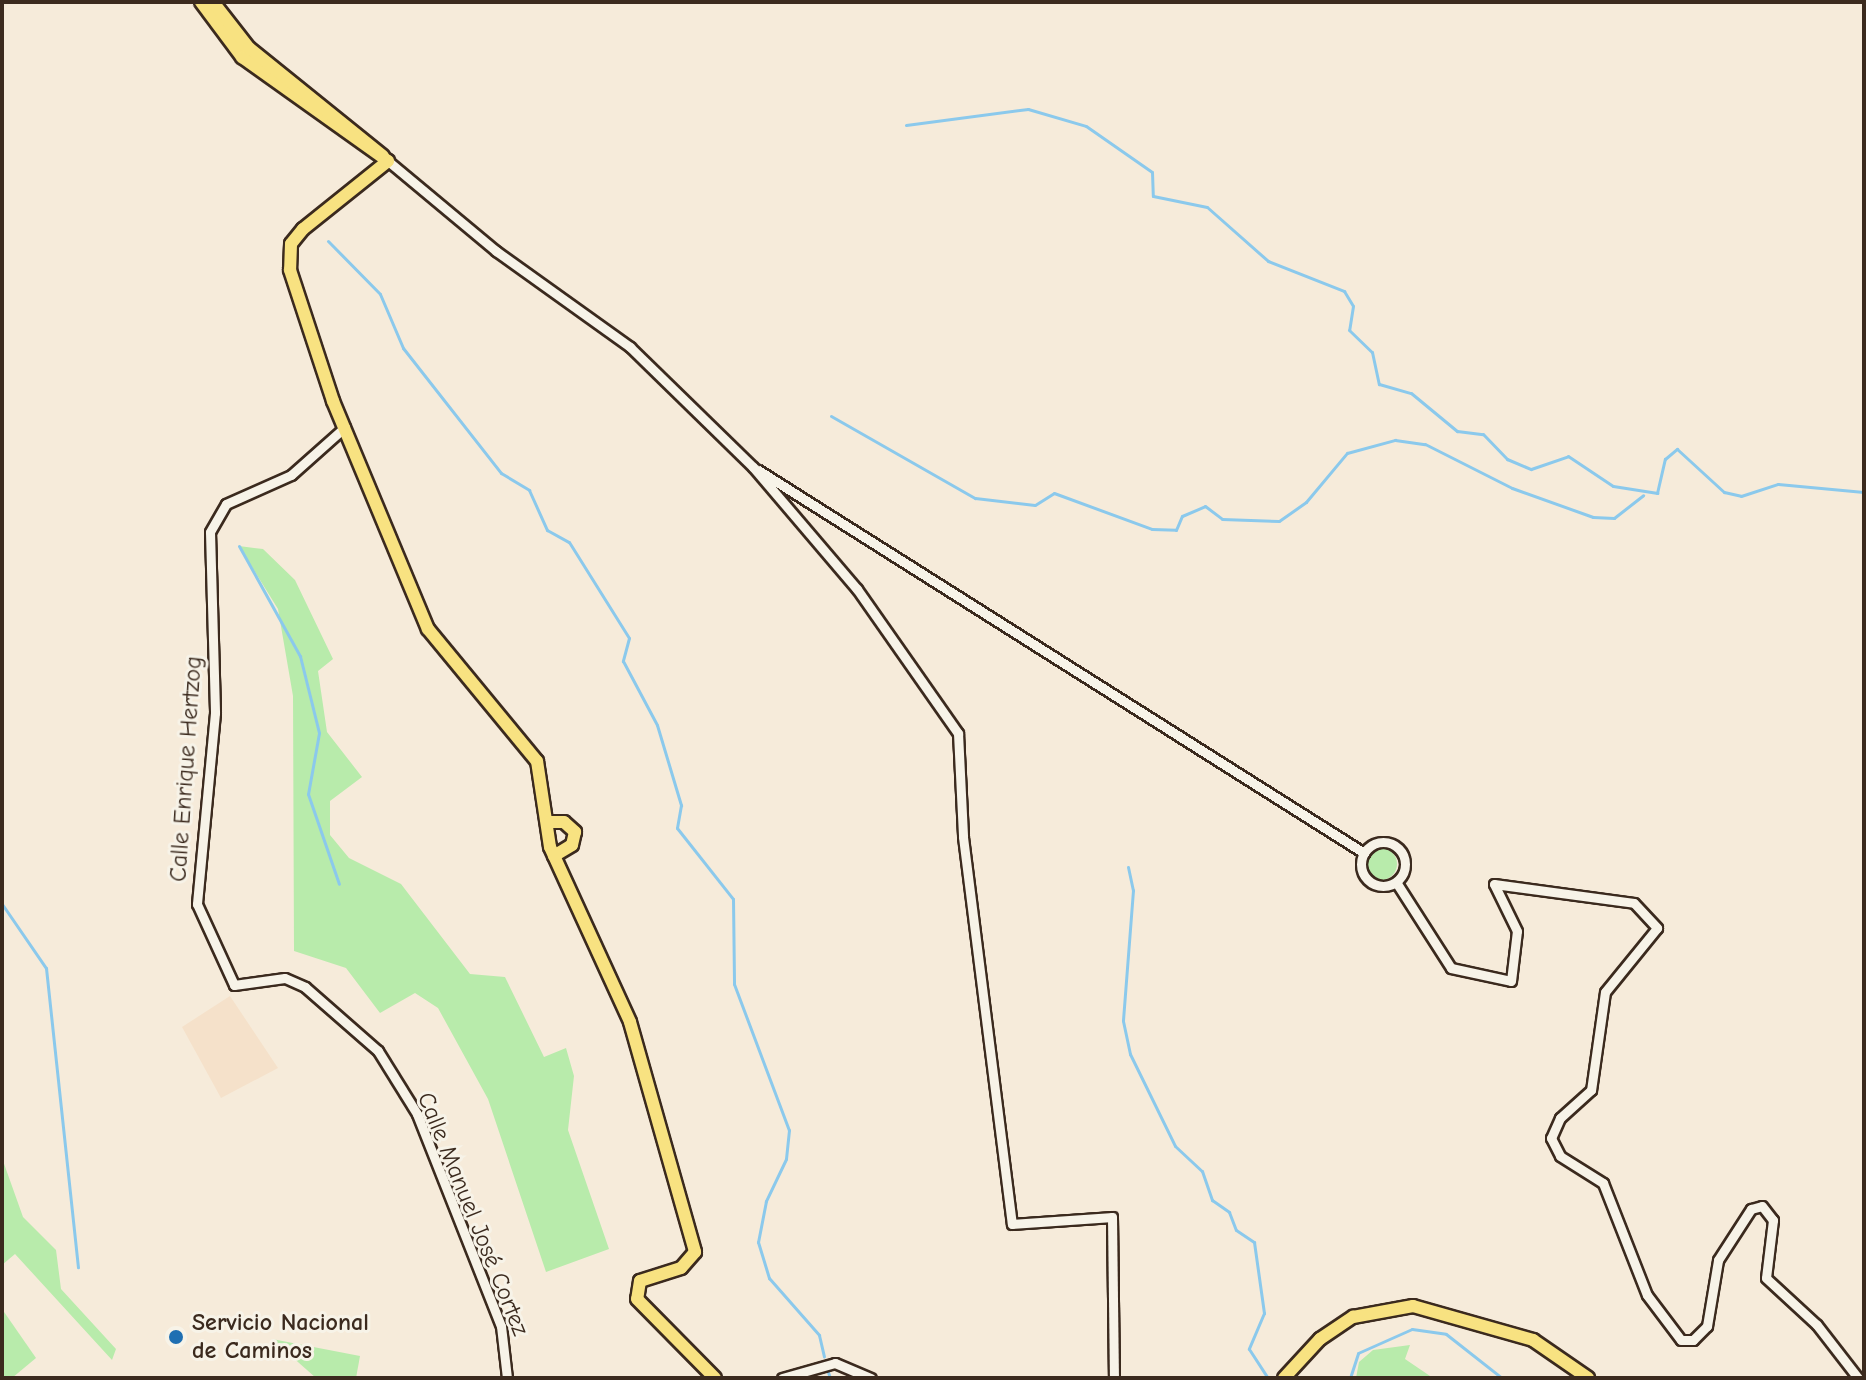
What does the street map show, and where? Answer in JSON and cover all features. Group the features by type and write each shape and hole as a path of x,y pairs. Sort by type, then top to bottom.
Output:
{"main road":[{"path":"201,2 242,57 388,161"},
{"path":"213,2 249,48 388,161"},
{"path":"388,161 303,229 288,256 345,427 428,629 530,749 549,822 554,856 630,1022 695,1252 681,1268 640,1281 637,1299 715,1378"},
{"path":"549,822 564,822 575,832 572,845 554,856"},
{"path":"1284,1378 1320,1339 1353,1317 1413,1306 1533,1340 1588,1378"}],"street":[{"path":"388,161 496,251 630,347 753,467 857,589 958,733 963,837 1012,1224 1112,1217 1114,1378"},
{"name":"Calle Enrique Hertzog","path":"234,985 200,926 197,904 215,713 210,532 226,504 291,475 345,427"},
{"path":"753,467 1364,853 1368,881 1396,882"},
{"path":"1364,853 1383,842 1397,847 1405,865 1396,882"},
{"path":"1396,882 1451,968 1511,981 1517,931 1494,884 1643,908 1657,928 1605,992 1591,1090 1560,1118 1552,1146 1603,1183 1647,1295 1681,1340 1707,1326 1718,1260 1751,1209 1771,1210 1766,1278 1817,1325 1858,1378"},
{"name":"Calle Manuel José Cortez","path":"234,985 285,978 305,987 378,1051 417,1114 501,1326 507,1378"},
{"path":"782,1378 835,1363 871,1378"}],"shaded area":[{"path":"230,996 278,1068 221,1098 182,1027"}],"green space":[{"path":"239,546 263,549 295,580 333,659 318,671 327,732 362,777 330,801 330,835 349,858 401,884 470,974 505,977 544,1057 566,1048 574,1076 568,1130 609,1249 546,1272 488,1099 438,1008 415,993 380,1013 346,968 294,951 293,696 278,609"},
{"path":"1381,848 1392,853 1397,864 1392,875 1381,880 1370,875 1365,864 1370,853"},
{"path":"2,1158 23,1217 56,1250 61,1289 116,1349 112,1360 15,1254 2,1265"},
{"path":"2,1309 36,1358 12,1378 2,1378"},
{"path":"272,1339 360,1356 356,1378 316,1378"},
{"path":"1410,1345 1405,1359 1433,1378 1356,1378 1359,1362 1373,1350"}],"waterway":[{"path":"906,125 1028,109 1086,126 1152,172 1153,196 1207,207 1268,261 1344,291 1353,306 1349,330 1372,352 1379,384 1411,393 1457,431 1483,434 1507,459 1531,469 1568,456 1613,486 1657,493 1665,459 1677,449 1724,492 1741,496 1778,484 1864,492"},
{"path":"328,241 380,294 403,348 501,473 529,490 547,530 569,542 629,638 623,661 657,725 681,805 677,828 733,899 734,984 789,1130 786,1159 766,1201 758,1242 769,1278 819,1335 824,1356"},
{"path":"831,416 975,498 1035,505 1054,493 1152,529 1176,530 1182,516 1205,506 1222,519 1279,521 1306,502 1347,453 1395,440 1425,444 1512,488 1593,517 1614,518 1643,495"},
{"path":"239,546 300,656 319,733 308,794 339,884"},
{"path":"1128,867 1133,890 1123,1021 1130,1054 1175,1146 1202,1171 1212,1200 1229,1212 1236,1230 1254,1242 1264,1313 1249,1349 1268,1378"},
{"path":"2,904 46,968 78,1267"},
{"path":"1350,1378 1358,1353 1412,1329 1446,1334 1502,1378"},
{"path":"828,1372 830,1378"}],"place":[{"name":"Servicio Nacional de Caminos","path":"176,1337"}]}
